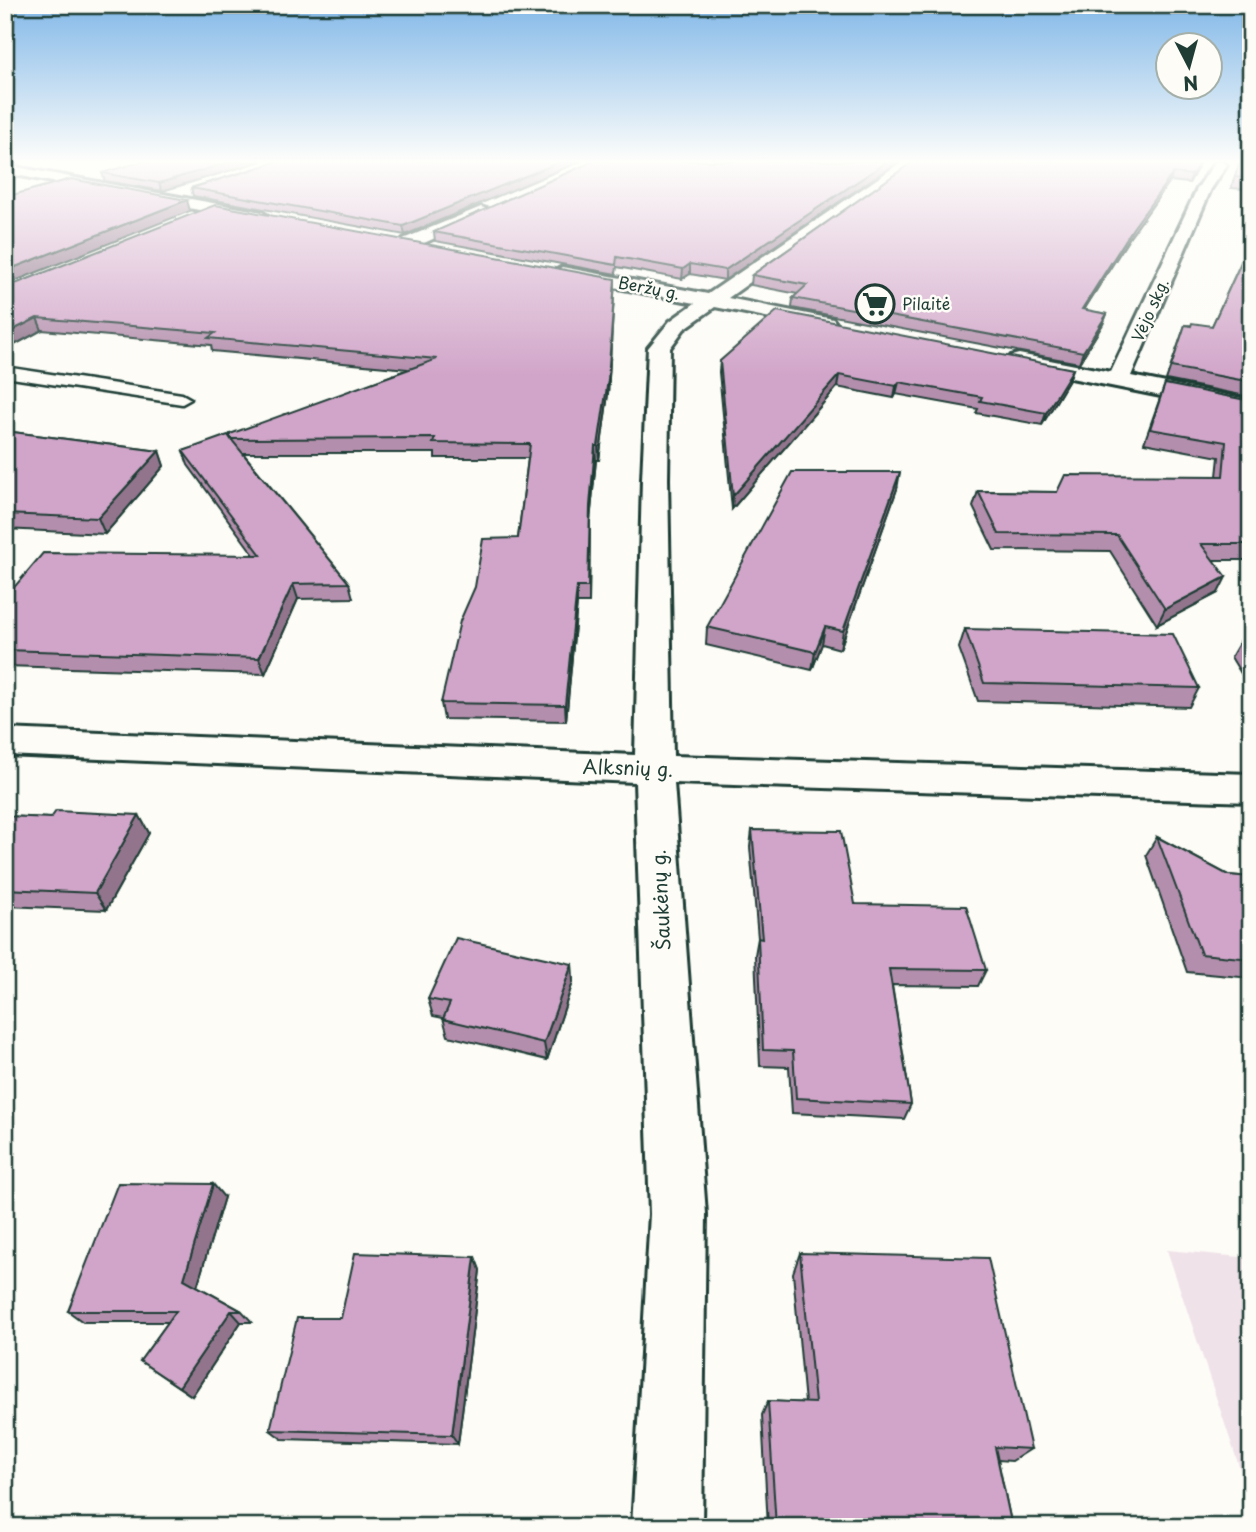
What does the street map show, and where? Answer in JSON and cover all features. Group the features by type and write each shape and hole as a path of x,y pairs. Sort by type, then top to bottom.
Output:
{"street":[{"path":"427,232 403,242 436,248"},
{"name":"Šaukėnų g.","path":"667,1527 678,1214 654,769 655,479 659,348 677,325 811,232"},
{"name":"Vėjo skg.","path":"1118,381 1185,232"},
{"name":"Beržų g.","path":"542,268 849,327"},
{"path":"997,357 1251,407"},
{"name":"Alksnių g.","path":"5,743 654,769 1251,788"}],"lane":[{"path":"5,372 182,399"}],"shaded area":[{"path":"1167,1250 1251,1258 1251,1502"}],"building":[{"path":"5,232 104,232 5,271"},
{"path":"145,232 364,232 615,279 608,380 598,446 595,446 588,587 577,587 565,705 441,703 460,621 475,587 483,539 518,538 530,444 433,443 435,438 231,439 349,583 293,584 259,658 5,650 5,598 43,553 261,555 183,451 228,435 230,438 230,434 437,359 208,338 215,333 37,318 5,334 5,288"},
{"path":"437,232 781,232 725,270 690,264 683,269 617,257 616,265"},
{"path":"812,232 1130,232 1082,309 1107,314 1083,352 793,298 807,285 752,275"},
{"path":"1251,241 1251,382 1171,367 1185,325 1191,326 1192,323 1212,326"},
{"path":"777,311 1073,369 1046,413 980,401 982,397 899,382 896,386 839,375 733,496 720,361"},
{"path":"1165,384 1251,401 1251,544 1201,544 1226,577 1165,609 1117,535 999,534 978,491 1057,492 1065,475 1223,476 1226,442 1150,429"},
{"path":"5,431 159,451 98,518 5,514"},
{"path":"792,472 900,472 843,631 825,627 815,652 707,627"},
{"path":"965,629 1173,634 1199,688 984,683"},
{"path":"1242,638 1251,638 1251,653"},
{"path":"56,811 139,815 95,893 5,889 5,816 51,818"},
{"path":"752,830 841,831 855,904 966,906 986,970 889,969 911,1104 796,1098 793,1051 763,1050 758,938 762,939"},
{"path":"1157,837 1228,875 1251,877 1251,959 1201,954"},
{"path":"456,938 572,964 544,1043 443,1019 450,1003 428,999"},
{"path":"118,1183 213,1184 184,1279 242,1311 231,1311 179,1387 140,1361 176,1311 68,1311"},
{"path":"355,1253 475,1257 452,1435 270,1430 297,1318 341,1318"},
{"path":"800,1253 988,1258 1031,1449 995,1447 1012,1527 776,1527 768,1401 815,1403"}],"place":[{"name":"Pilaitė","path":"875,304"}]}
